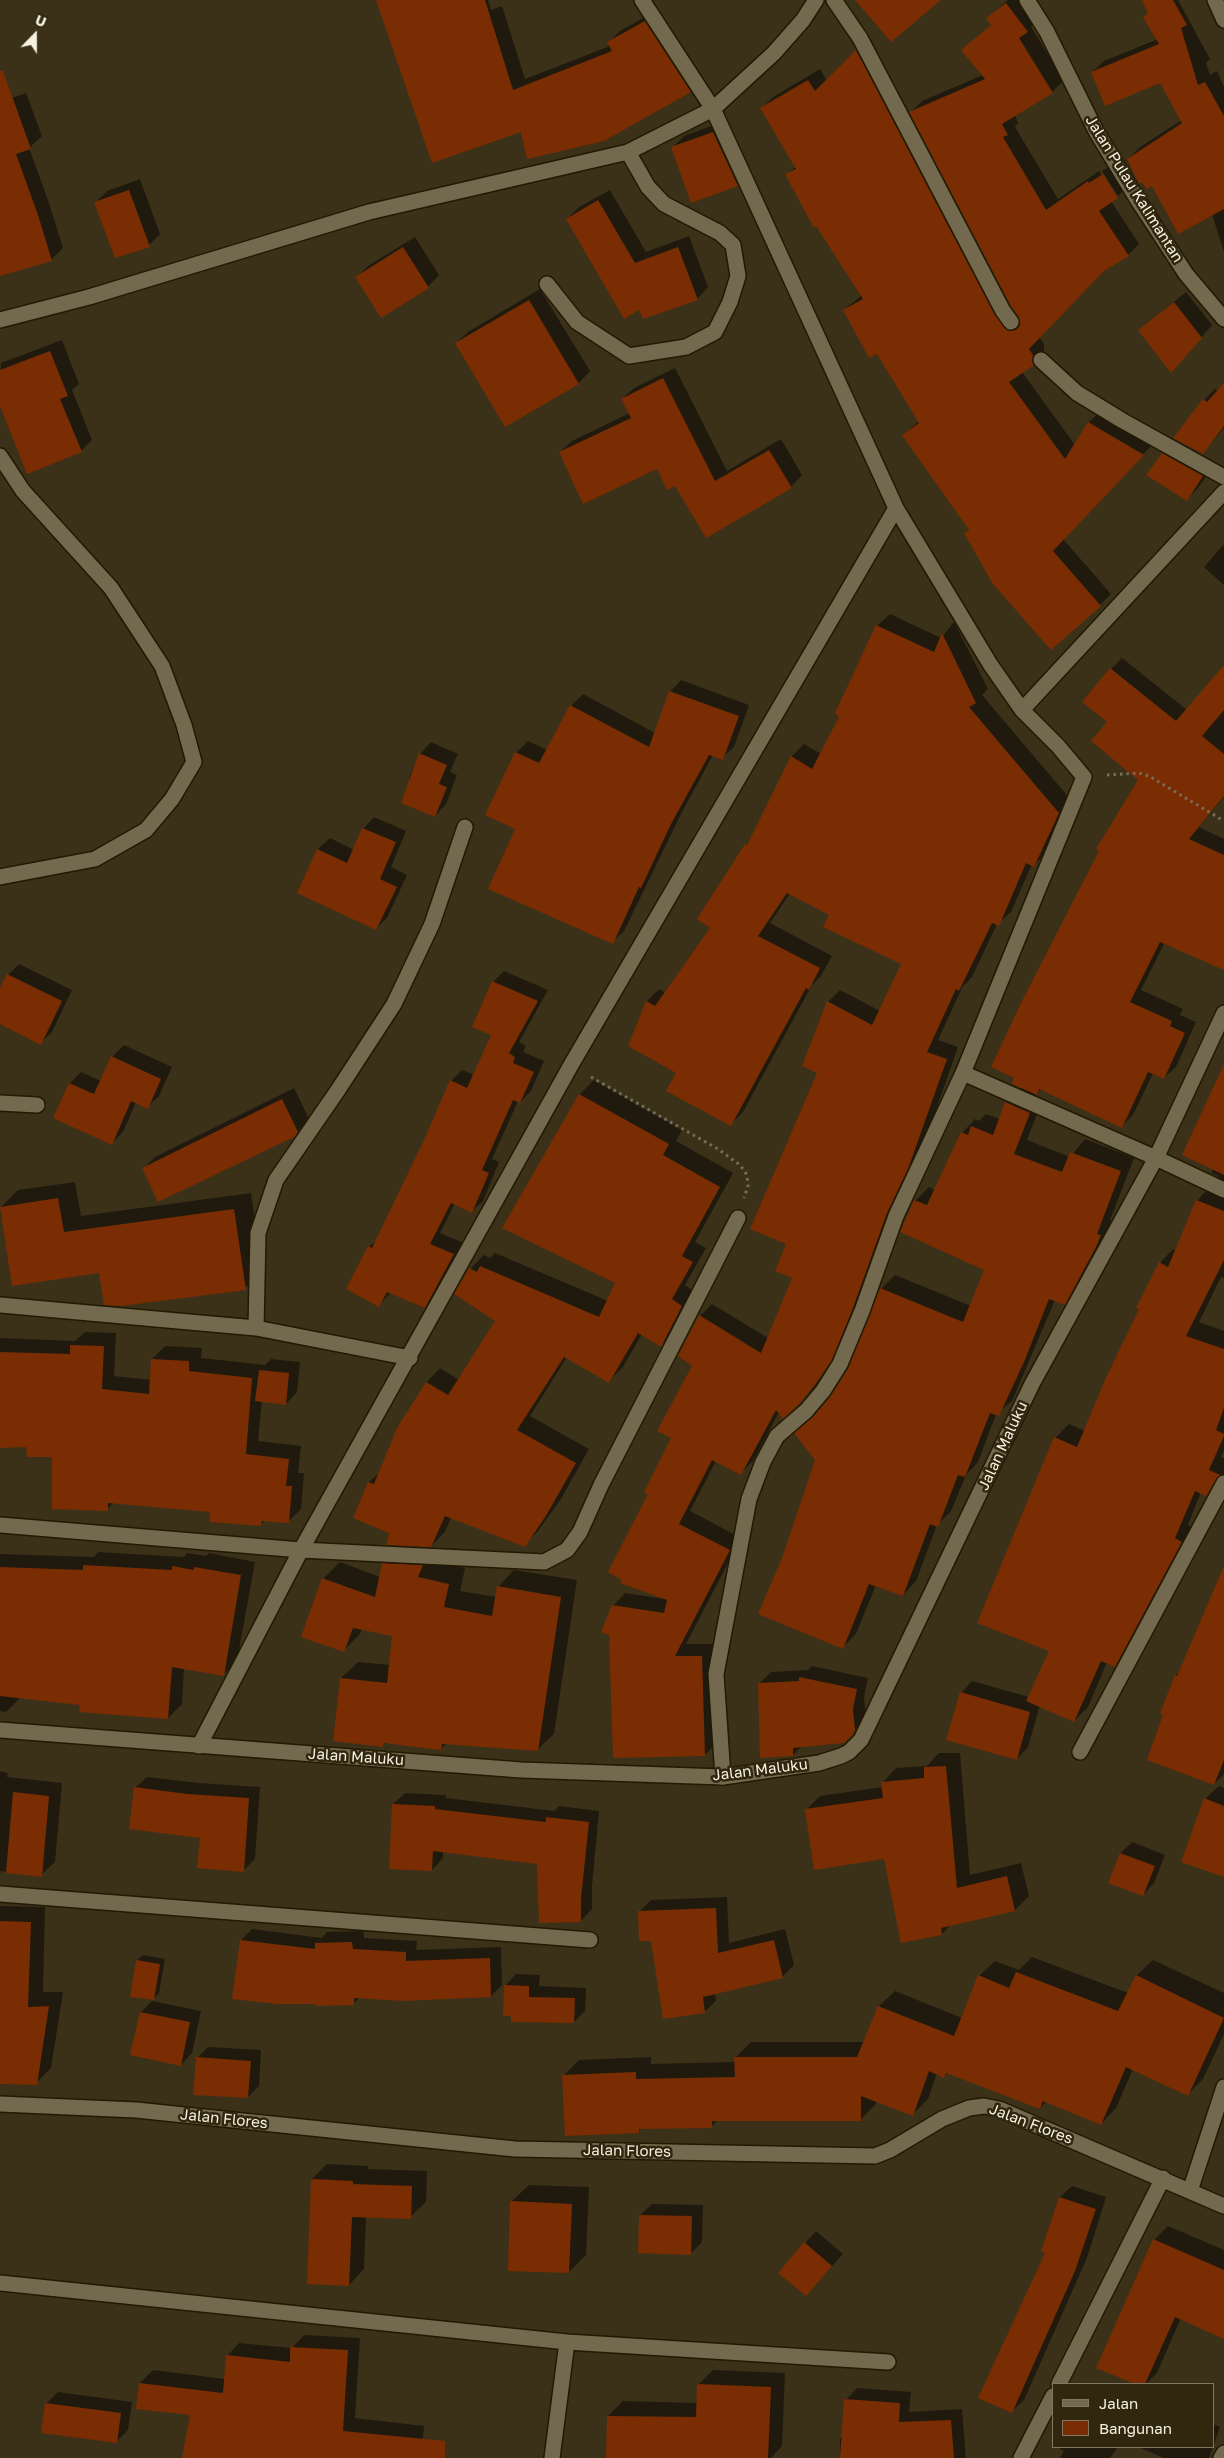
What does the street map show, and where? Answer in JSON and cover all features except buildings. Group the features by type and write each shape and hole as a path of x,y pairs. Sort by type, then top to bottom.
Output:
{"street":[{"path":"642,0 713,109 896,508 990,664 1022,710 1058,746 1084,777 963,1073 896,1216 862,1311 840,1364 823,1391 806,1411 777,1436 763,1462 748,1498 716,1674 723,1777"},
{"path":"0,320 89,297 370,212 628,152 713,109 774,53 803,20 816,0"},
{"path":"834,0 860,38 1003,311 1011,322"},
{"name":"Jalan Pulau Kalimantan","path":"1026,0 1047,32 1096,131 1139,202 1186,274 1224,319"},
{"path":"1215,0 1224,20"},
{"path":"547,284 578,322 629,356 686,347 716,332 730,302 738,276 732,244 720,232 664,204 648,187 628,152"},
{"path":"1040,360 1077,393 1224,477"},
{"path":"0,456 24,491 111,588 162,666 184,725 194,762 172,799 146,830 95,859 0,877"},
{"path":"1022,710 1224,492"},
{"path":"199,1746 301,1550 410,1358 571,1066 896,508"},
{"path":"256,1328 258,1232 276,1180 394,1004 432,924 465,827"},
{"name":"Jalan Maluku","path":"0,1730 521,1770 723,1777 819,1763 849,1752 861,1740 1032,1384 1156,1158 1224,1013"},
{"path":"963,1073 1224,1190"},
{"path":"0,1103 37,1105"},
{"path":"0,1525 301,1550 544,1562 567,1550 580,1532 738,1218"},
{"path":"0,1305 256,1328 410,1358"},
{"path":"1080,1752 1224,1483"},
{"path":"0,1894 590,1940"},
{"path":"1190,2191 1224,2087"},
{"name":"Jalan Flores","path":"0,2104 136,2110 515,2149 875,2156 890,2150 942,2119 969,2108 984,2106 999,2110 1163,2178 1224,2206"},
{"path":"1060,2383 1163,2178"},
{"path":"0,2283 567,2342 888,2362"},
{"path":"552,2458 567,2342"},
{"path":"1022,2458 1052,2398"},
{"path":"1221,2458 1224,2452"}],"path":[{"path":"1084,777 1131,774 1149,776 1224,821"},
{"path":"571,1066 718,1148 740,1166 747,1175 748,1186 738,1218"}]}
